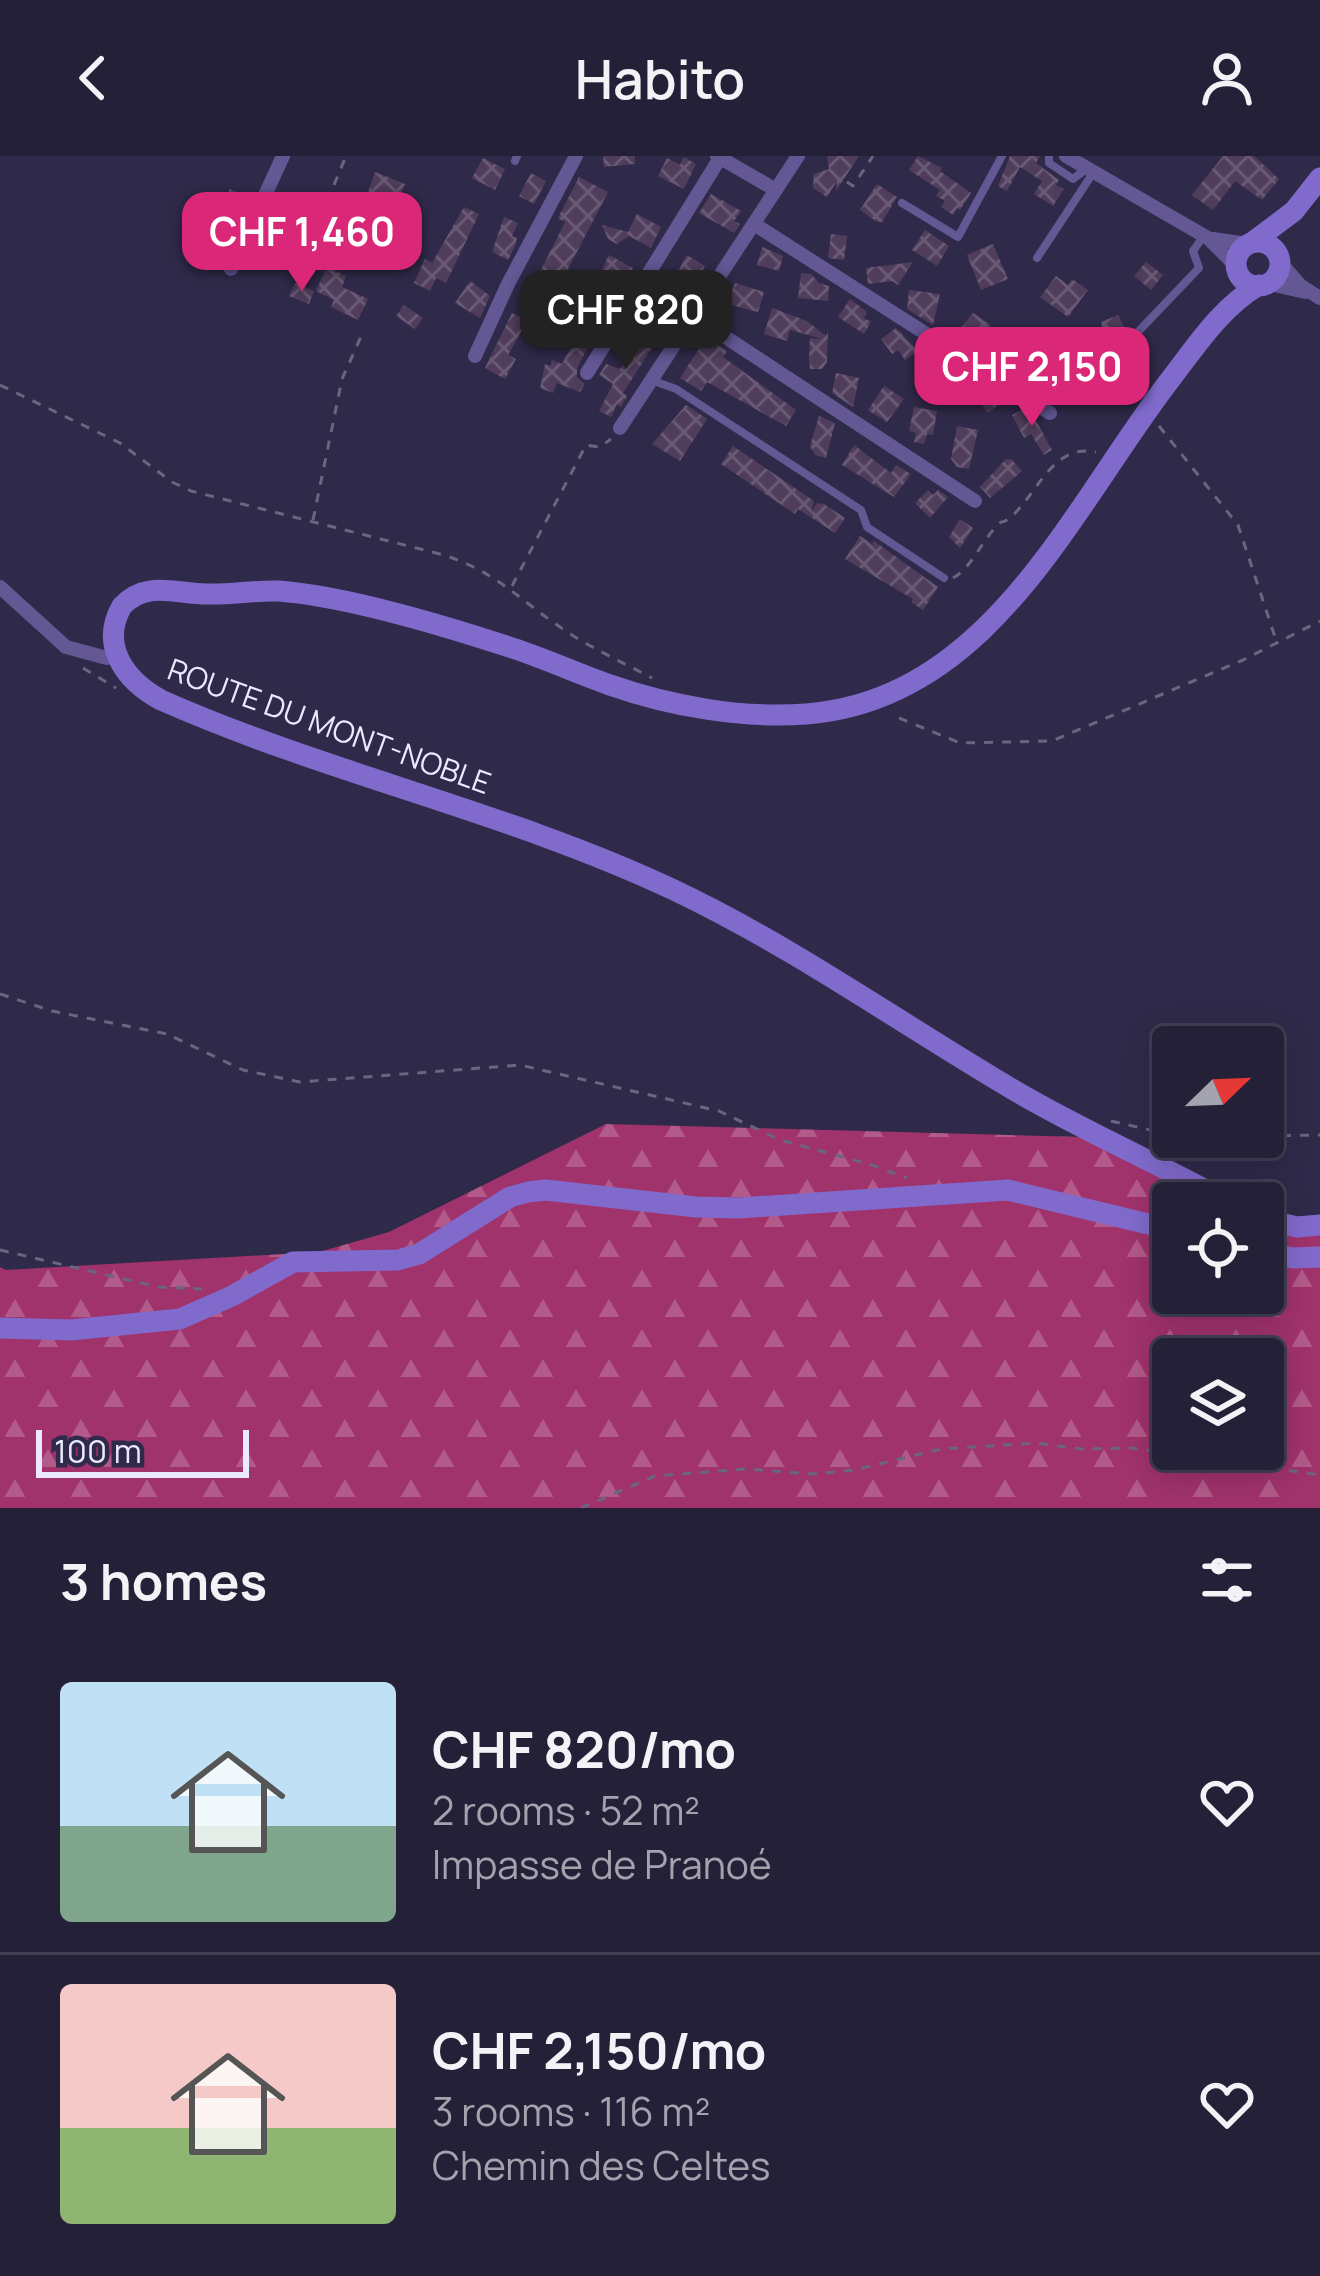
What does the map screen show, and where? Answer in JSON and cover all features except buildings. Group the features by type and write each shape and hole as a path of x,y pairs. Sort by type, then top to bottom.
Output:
{"street":[{"path":"231,269 283,156"},
{"path":"475,356 576,156"},
{"path":"620,428 798,156"},
{"path":"1066,156 1206,237 1248,284 1315,295"},
{"path":"587,373 718,157 776,190"},
{"path":"1237,269 1240,251 1294,211 1320,178"},
{"path":"1263,284 1277,274 1294,211"},
{"path":"754,224 1050,412"},
{"path":"1206,237 1269,245 1315,295"},
{"name":"ROUTE DU MONT-NOBLE","path":"1226,308 1237,269"},
{"name":"ROUTE DU MONT-NOBLE","path":"1188,1182 1056,1115 777,946 675,891 535,833 291,751 145,692 116,656 113,626 129,599 157,589 199,594 275,591 505,645 633,692 725,710 783,716 860,704 926,674 983,630 1046,557 1146,411 1226,308 1263,284"},
{"path":"695,317 975,501"},
{"path":"0,586 72,651 107,658"},
{"path":"0,1328 71,1330 180,1319 293,1262 398,1260 419,1254 510,1197 546,1190 696,1208 1009,1190 1152,1225"},
{"path":"1284,1224 1320,1225"},
{"path":"1284,1256 1320,1257"}],"lane":[{"path":"902,203 958,237 1002,156"},
{"path":"1048,156 1049,163 1072,179 1090,171"},
{"path":"1037,258 1090,171"},
{"path":"1136,334 1199,268 1193,251 1206,237"},
{"path":"654,381 676,389 861,510 867,527 944,578"}],"path":[{"path":"334,185 346,156"},
{"path":"848,182 853,186 873,156"},
{"path":"312,522 342,379 364,330"},
{"path":"0,385 120,442 191,491 461,560 511,588 567,632 650,677"},
{"path":"1146,411 1238,525 1277,643"},
{"path":"511,588 586,445 599,447 620,428"},
{"path":"963,572 997,525 1012,515 1060,460 1081,449 1115,456"},
{"path":"899,718 960,743 1052,741 1320,621"},
{"path":"72,651 84,669 127,694 134,697 145,692"},
{"path":"0,994 52,1011 166,1034 243,1070 279,1080 520,1065 719,1111 780,1140 918,1180"},
{"path":"1284,1136 1320,1135"},
{"path":"0,1250 158,1287 198,1290 217,1285"},
{"path":"581,1508 655,1476 746,1469 834,1472 941,1449 1036,1443 1132,1448 1320,1475"}],"green space":[{"path":"606,1124 1082,1137 1169,1182 1152,1182 1152,1314 1284,1314 1284,1234 1320,1232 1320,1508 0,1508 0,1267 319,1252 389,1232"}]}
